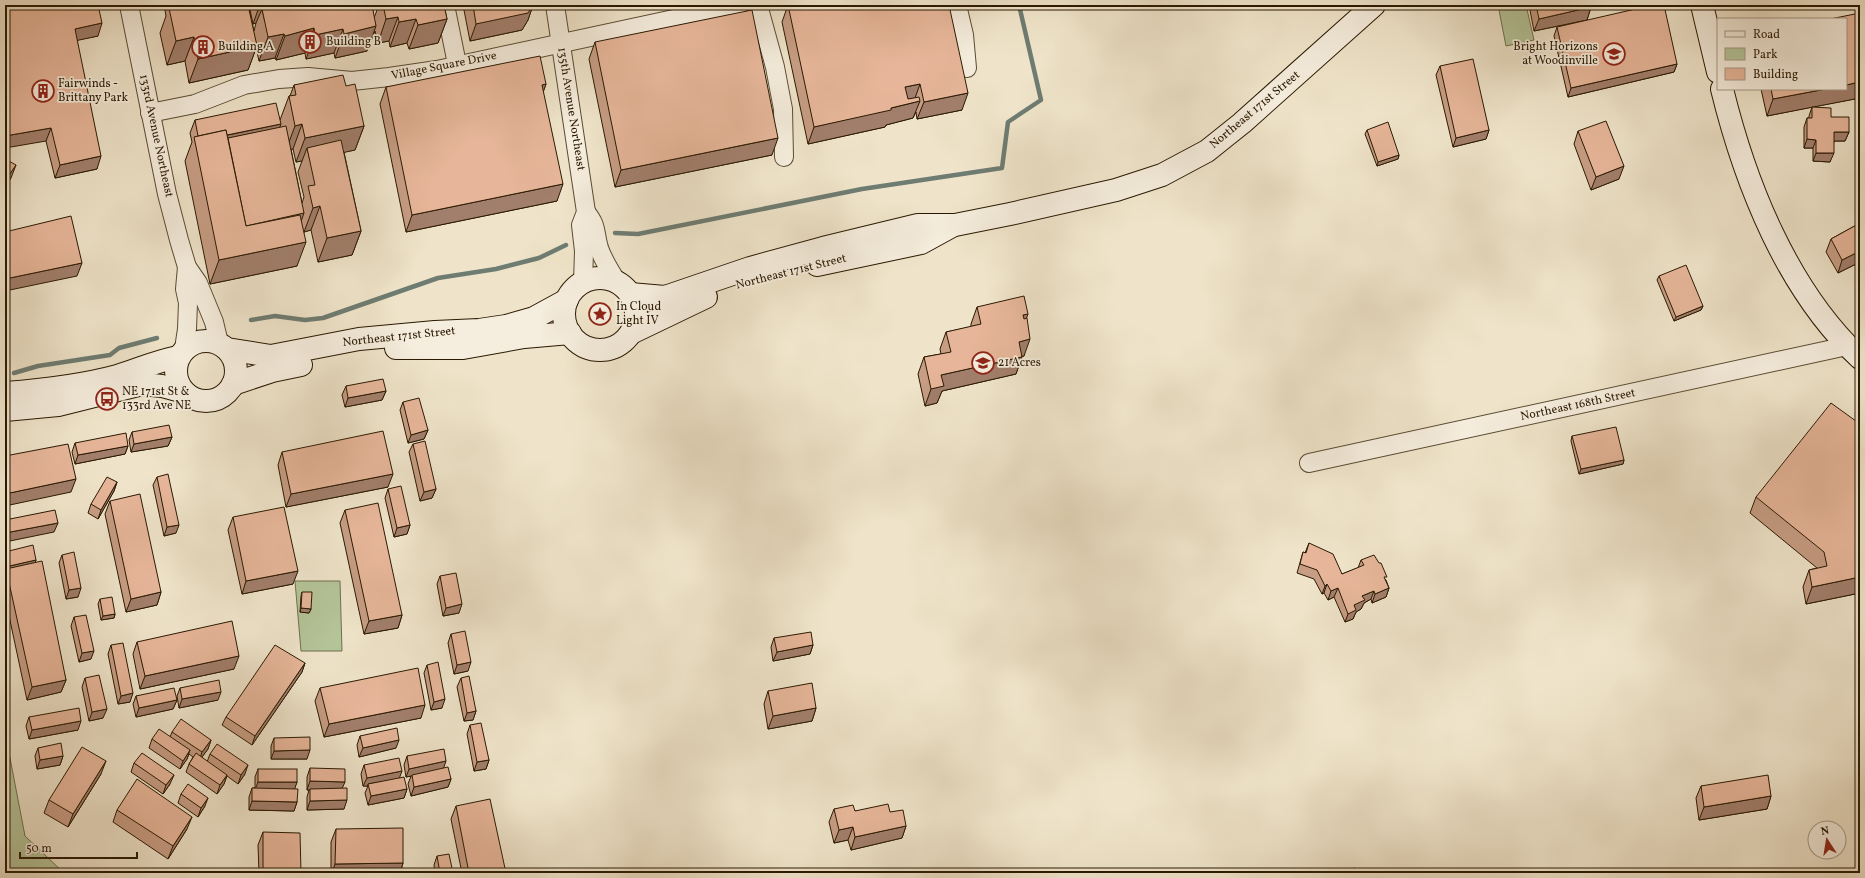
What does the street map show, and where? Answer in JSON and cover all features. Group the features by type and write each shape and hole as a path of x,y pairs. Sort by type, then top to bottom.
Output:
{"main road":[{"name":"Northeast 171st Street","path":"623,288 665,297 750,268 823,248 918,225 955,225 1116,190 1162,175 1207,151 1242,123 1374,5"},
{"path":"1702,5 1717,68"},
{"path":"1722,90 1740,154 1764,217 1783,254 1813,302 1854,352"},
{"name":"Northeast 171st Street","path":"631,333 669,313 726,288 819,264 921,243 955,225"},
{"path":"594,279 605,279 623,288 636,310 636,321 631,333 623,342 612,348 600,350 588,348 578,342 570,333 565,323 564,311 567,300 574,290 583,283 594,279"},
{"name":"Northeast 171st Street","path":"223,346 270,356 359,339 493,328 534,318 567,300"},
{"name":"Northeast 171st Street","path":"233,384 272,371 400,347 463,348 524,337 570,333"},
{"path":"5,393 75,386 119,375 181,353 192,344 200,341 210,341 223,346 232,356 236,365 236,375 228,392 220,398 211,401 196,400 184,392 162,386 142,384 58,405 5,410"},
{"path":"181,353 175,366 178,384 184,392"}],"street":[{"name":"133rd Avenue Northeast","path":"129,5 167,194 187,267 198,284 223,346"},
{"path":"445,5 457,64"},
{"name":"135th Avenue Northeast","path":"555,5 586,212 582,225 584,251 583,283"},
{"name":"Village Square Drive","path":"150,113 195,104 244,85 279,78 308,77 352,81 437,70 457,64 561,42 662,13 739,5"},
{"path":"758,5 775,67 782,109 784,157"},
{"path":"957,5 964,34 967,68"},
{"name":"135th Avenue Northeast","path":"586,212 594,222 599,248 605,262 623,288"},
{"name":"133rd Avenue Northeast","path":"181,353 187,323 188,303 185,289 187,267"},
{"name":"Northeast 168th Street","path":"1309,463 1854,352"}],"green space":[{"path":"1498,5 1526,5 1534,40 1506,46"},
{"path":"295,581 340,581 342,651 301,651"},
{"path":"5,732 25,836 64,873 5,873"}],"building":[{"name":"Fairwinds - Brittany Park","path":"5,5 98,5 102,23 75,29 101,156 60,165 51,128 5,136"},
{"path":"178,5 248,5 257,46 198,59 194,37 176,41 169,8"},
{"path":"259,5 270,5 259,7"},
{"path":"280,5 281,8 297,5 372,5 376,26 344,34 343,29 315,35 314,28 285,36 284,34 268,37 262,9"},
{"path":"383,5 444,5 447,19 418,25 416,19 399,22 398,17 386,19"},
{"path":"473,5 533,5 528,13 476,24"},
{"path":"788,5 949,5 968,93 924,102 920,84 905,87 908,99 919,97 920,101 891,108 891,110 814,127"},
{"path":"1536,5 1591,5 1591,7 1539,19"},
{"name":"Bright Horizons at Woodinville","path":"1653,5 1664,5 1677,64 1571,88 1557,27"},
{"path":"752,10 778,138 621,170 595,42"},
{"path":"1860,13 1860,82 1847,85 1847,18 1835,18"},
{"path":"540,56 546,84 542,85 563,184 412,215 386,87"},
{"path":"1473,59 1489,130 1456,138 1440,66"},
{"path":"343,75 346,86 355,84 364,126 305,138 302,124 295,126 289,96 296,95 294,85"},
{"path":"1771,90 1821,90 1773,99"},
{"path":"276,103 281,124 227,135 226,130 198,136 195,120"},
{"path":"1812,107 1831,108 1831,117 1849,117 1849,132 1834,132 1834,153 1816,153 1816,140 1807,139 1807,118 1812,118"},
{"path":"1606,121 1624,166 1596,177 1578,131"},
{"path":"1388,122 1399,155 1378,162 1367,130"},
{"path":"286,126 304,213 246,226 228,138"},
{"path":"226,130 246,226 300,215 306,242 219,260 194,137"},
{"path":"341,140 361,231 327,238 320,206 313,208 308,186 315,185 307,148"},
{"path":"5,159 16,165 5,181"},
{"path":"71,216 82,263 5,279 5,232"},
{"path":"1860,223 1860,251 1842,260 1831,239"},
{"path":"1686,265 1703,306 1676,317 1659,276"},
{"path":"1024,296 1028,314 1023,315 1024,319 1027,318 1030,339 1019,342 1022,357 941,375 944,386 931,389 924,357 951,352 946,332 981,324 977,307"},
{"path":"383,379 386,391 348,398 346,386"},
{"path":"419,398 428,430 411,435 403,402"},
{"path":"1831,403 1860,424 1860,577 1812,587 1809,570 1827,566 1824,552 1756,497"},
{"path":"169,425 172,437 134,444 132,432"},
{"path":"1616,427 1624,460 1581,469 1572,436"},
{"path":"383,431 393,474 291,494 282,452"},
{"path":"126,433 128,446 78,455 75,443"},
{"path":"425,441 436,489 424,492 413,444"},
{"path":"68,444 76,479 5,494 5,456"},
{"path":"168,474 179,525 167,527 157,477"},
{"path":"107,477 117,482 101,510 91,504"},
{"path":"401,486 410,525 397,528 388,489"},
{"path":"140,494 161,592 131,599 110,501"},
{"path":"378,503 402,615 369,621 345,510"},
{"path":"284,507 298,571 246,581 233,517"},
{"path":"55,510 58,523 5,533 5,520"},
{"path":"1309,543 1333,554 1342,574 1364,565 1361,560 1374,555 1379,563 1381,563 1387,577 1384,577 1389,588 1375,594 1374,591 1362,596 1365,600 1354,605 1356,610 1348,614 1338,588 1331,591 1327,584 1325,586 1317,570 1300,564 1303,552 1306,553"},
{"path":"33,545 36,560 5,567 5,552"},
{"path":"74,552 81,588 69,590 62,555"},
{"path":"42,561 66,680 32,687 6,569"},
{"path":"456,573 462,604 446,608 440,576"},
{"path":"302,592 312,592 311,609 301,608"},
{"path":"112,597 115,614 103,616 100,599"},
{"path":"86,615 94,651 82,653 74,617"},
{"path":"232,621 239,656 145,676 137,642"},
{"path":"465,631 471,662 457,665 451,634"},
{"path":"811,632 813,645 777,652 774,638"},
{"path":"123,643 133,693 121,696 111,645"},
{"path":"275,645 305,663 255,736 226,717"},
{"path":"438,662 445,699 434,702 427,665"},
{"path":"418,668 425,705 329,724 320,688"},
{"path":"99,675 107,709 92,712 85,678"},
{"path":"469,676 476,711 467,713 461,678"},
{"path":"219,680 221,692 182,699 180,688"},
{"path":"812,683 816,708 773,716 768,691"},
{"path":"174,688 177,700 139,708 136,696"},
{"path":"79,708 81,721 32,730 29,717"},
{"path":"181,719 211,740 202,752 172,732"},
{"path":"481,723 489,760 477,762 470,725"},
{"path":"397,728 399,740 363,748 360,736"},
{"path":"159,729 190,750 183,761 152,739"},
{"path":"310,737 310,750 274,751 274,738"},
{"path":"61,743 63,756 40,760 38,748"},
{"path":"217,744 248,765 241,775 210,754"},
{"path":"82,747 106,761 73,814 49,800"},
{"path":"444,749 446,761 409,769 407,756"},
{"path":"142,753 174,775 166,785 134,763"},
{"path":"196,753 227,775 220,785 189,764"},
{"path":"399,758 402,771 367,778 364,765"},
{"path":"448,767 451,779 414,787 412,775"},
{"path":"310,768 345,769 345,782 310,781"},
{"path":"258,769 297,769 297,782 258,782"},
{"path":"1768,775 1771,796 1704,807 1701,786"},
{"path":"404,777 407,789 371,796 368,784"},
{"path":"137,779 192,817 173,846 117,810"},
{"path":"188,784 208,798 201,808 181,794"},
{"path":"252,788 298,789 297,802 252,801"},
{"path":"347,788 347,800 310,801 310,789"},
{"path":"490,799 506,873 469,873 456,806"},
{"path":"888,804 890,812 903,810 906,826 855,837 853,827 839,830 834,809 853,805 855,811"},
{"path":"403,828 403,863 335,864 336,829"},
{"path":"263,832 300,833 301,873 263,873"},
{"path":"449,854 453,873 440,873 437,856"},
{"path":"1355,868 1356,873 1344,873 1343,871"}],"waterway":[{"path":"615,233 638,234 862,189 1002,168 1008,122 1041,100 1019,5"},
{"path":"251,320 275,316 305,320 323,318 438,278 496,269 539,258 566,245"},
{"path":"14,373 38,366 110,355 119,348 157,338"},
{"path":"5,866 9,873"}],"place":[{"name":"Building B","path":"310,42"},
{"name":"Building A","path":"203,47"},
{"name":"Bright Horizons at Woodinville","path":"1614,54"},
{"name":"Fairwinds - Brittany Park","path":"43,91"},
{"name":"In Cloud Light IV","path":"600,314"},
{"name":"21 Acres","path":"983,363"},
{"name":"NE 171st St & 133rd Ave NE","path":"107,399"}]}
